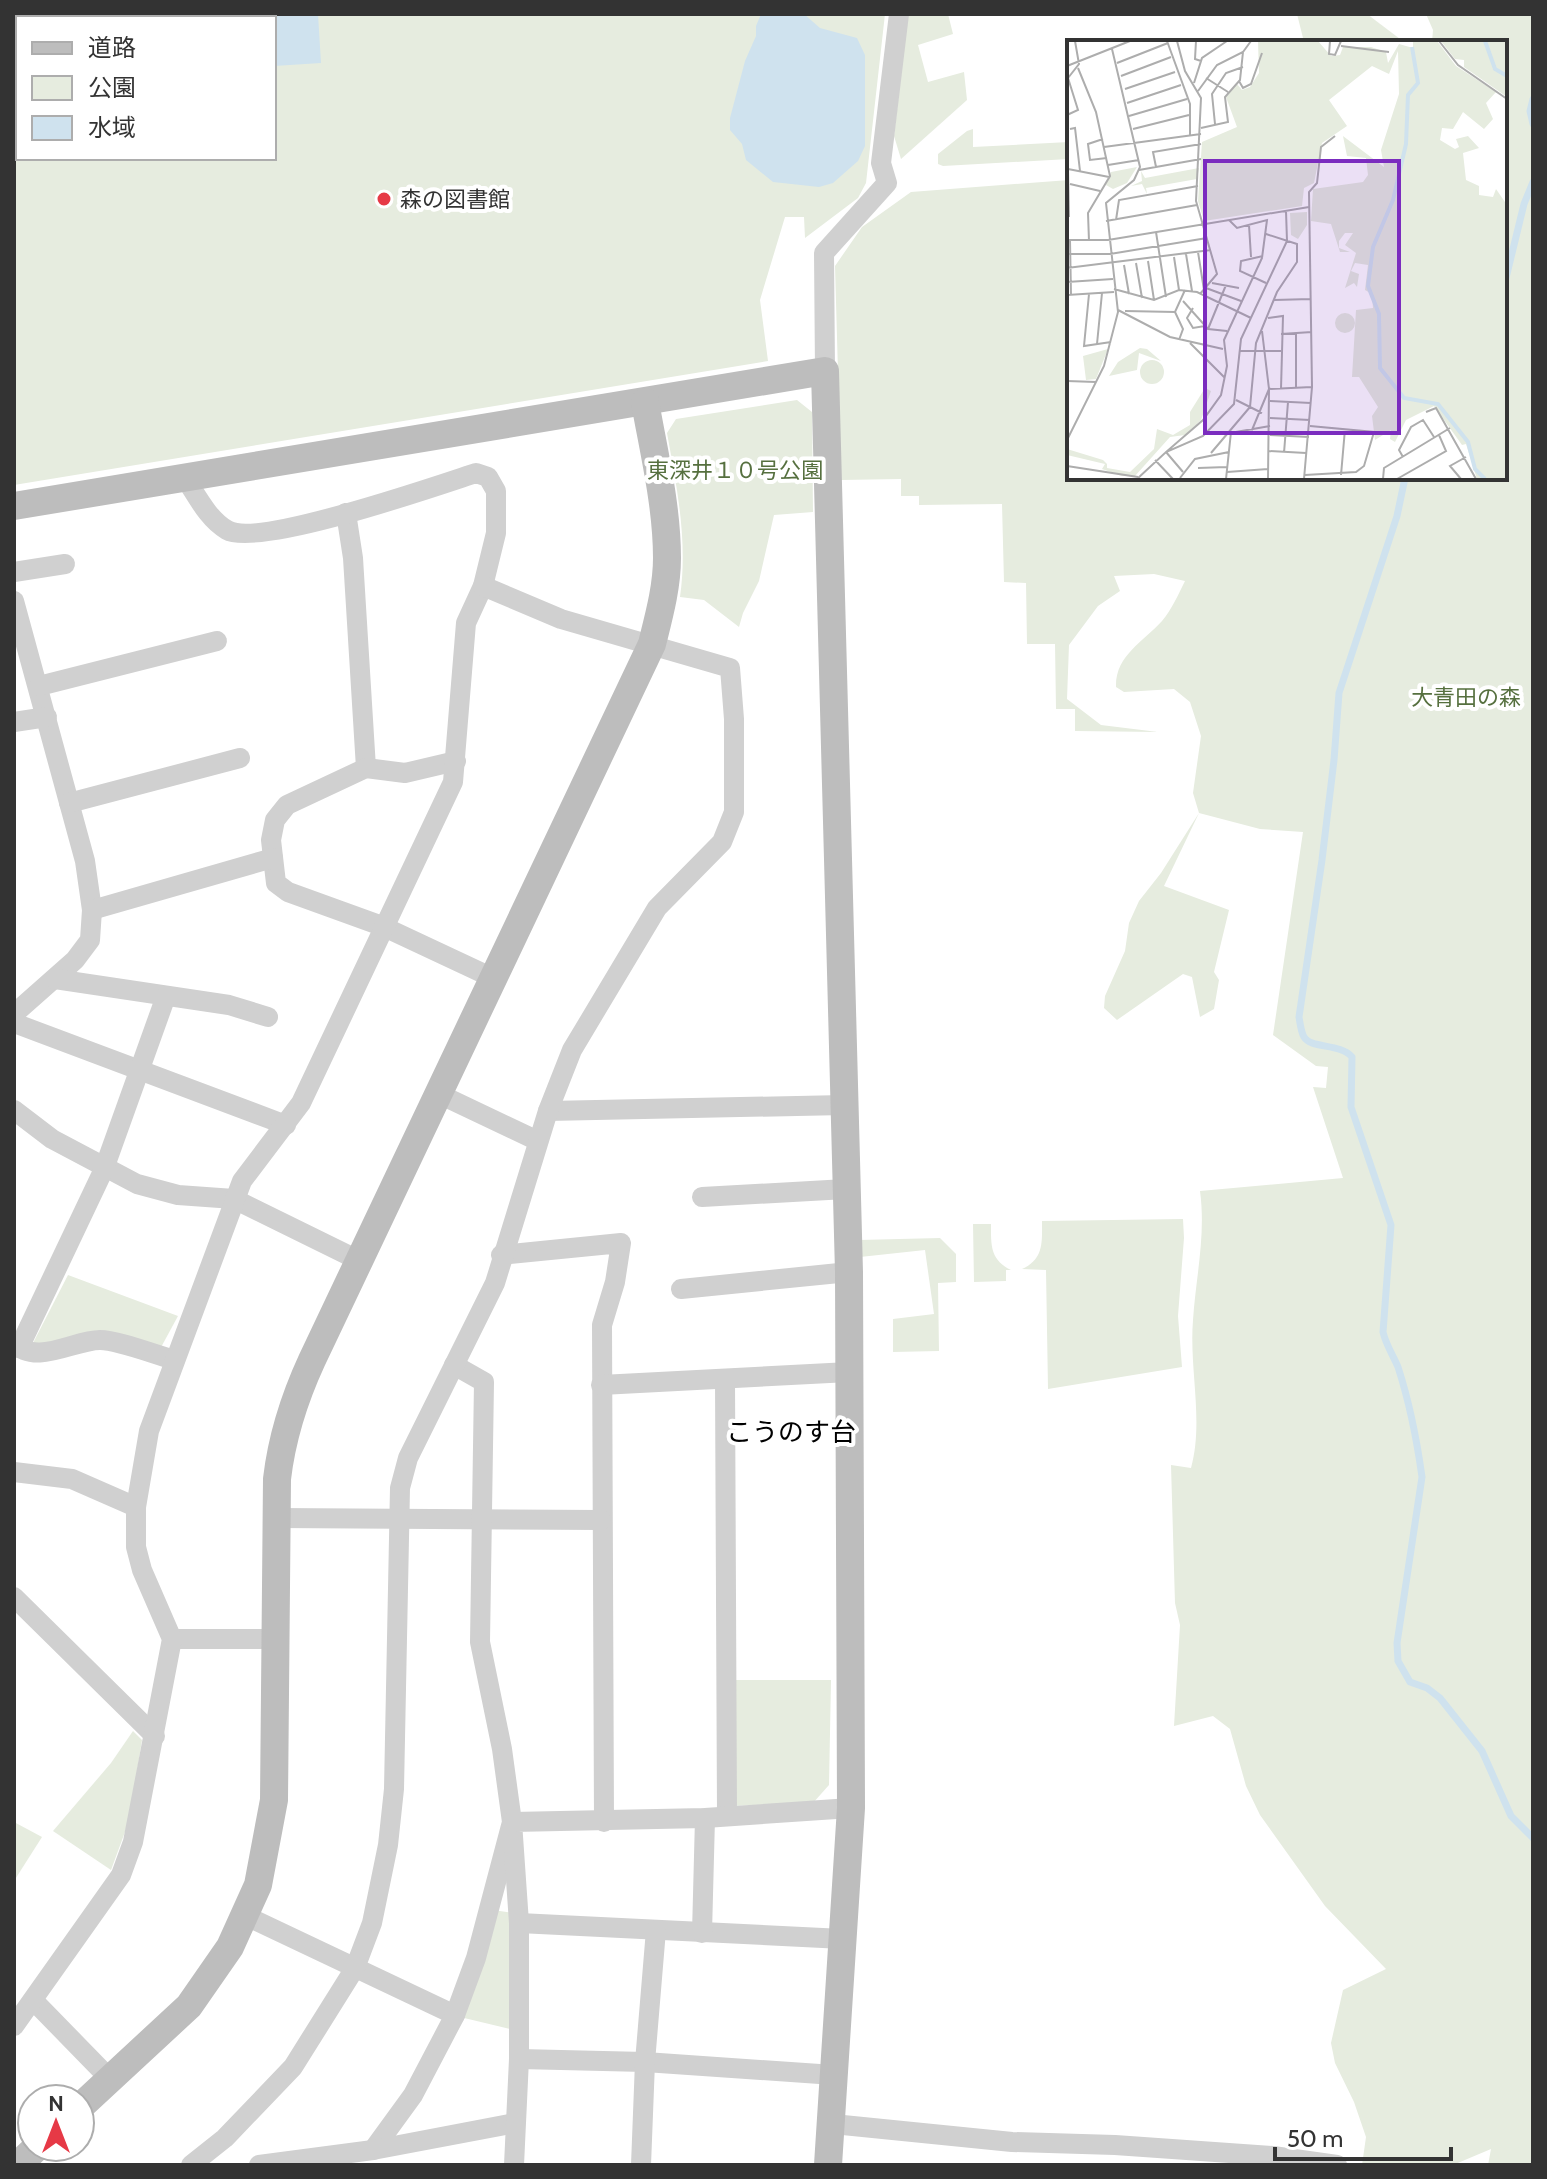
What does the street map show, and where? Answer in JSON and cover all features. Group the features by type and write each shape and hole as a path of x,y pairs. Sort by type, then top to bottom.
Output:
{"street":[{"path":"828,2165 851,1808 849,1272 824,253 887,183 881,163 899,14"},
{"path":"14,506 825,371"},
{"path":"96,2092 189,2006 214,1973 246,1916 258,1885 274,1800 277,1518 281,1448 293,1404 652,644 664,595 667,560 661,495 645,402"},
{"path":"14,2026 121,1875 133,1842 172,1639 142,1570 136,1547 136,1507 149,1431 242,1181 301,1103 382,926 453,782 466,623 483,586 496,533 496,491 488,477 476,473 364,510 252,535 229,532 212,518 185,478"},
{"path":"346,513 353,558 366,768"},
{"path":"14,572 65,564"},
{"path":"191,2165 225,2138 293,2067 355,1968 382,1884 394,1789 398,1520 400,1488 408,1458 495,1283 538,1141 572,1050 657,908 722,842 734,812 734,719 730,668 561,619 483,586"},
{"path":"14,1014 55,979 90,940 92,910 85,861 39,686 16,613"},
{"path":"39,686 217,641"},
{"path":"14,722 47,717"},
{"path":"69,803 240,758"},
{"path":"456,761 405,773 366,768 287,805 275,820 271,840 276,883 288,892 382,926 493,978"},
{"path":"92,910 273,858"},
{"path":"55,979 229,1005 268,1017"},
{"path":"166,996 104,1169 16,1346 38,1353 101,1340 175,1360"},
{"path":"14,1023 286,1125"},
{"path":"439,1094 538,1141"},
{"path":"548,1111 844,1105"},
{"path":"14,1110 52,1139 137,1184 178,1195 234,1199 360,1261"},
{"path":"702,1197 846,1189"},
{"path":"501,1255 621,1243 615,1282 602,1325 604,1822"},
{"path":"681,1289 849,1272"},
{"path":"454,1365 484,1382 480,1642 502,1749 512,1822 519,1923 519,2059 514,2165"},
{"path":"601,1385 849,1372"},
{"path":"725,1380 727,1814"},
{"path":"14,1472 72,1479 136,1507"},
{"path":"277,1518 601,1520"},
{"path":"14,1597 155,1736"},
{"path":"172,1639 275,1639"},
{"path":"512,1822 705,1818 727,1814 851,1808"},
{"path":"702,1933 705,1818"},
{"path":"373,2150 413,2095 455,2015 476,1958 512,1822"},
{"path":"246,1916 455,2015"},
{"path":"519,1923 843,1939"},
{"path":"641,2165 645,2062 656,1930"},
{"path":"33,2000 110,2079"},
{"path":"519,2059 645,2062 834,2075"},
{"path":"259,2165 373,2150 515,2123"},
{"path":"833,2124 1114,2155 1273,2156 1337,2165"}],"green space":[{"path":"14,14 885,14 866,183 858,198 805,238 804,217 785,217 760,300 768,361 14,485"},
{"path":"908,14 948,14 953,34 918,45 928,82 964,72 967,100 901,159 894,136"},
{"path":"1297,14 1367,14 1401,40 1304,40"},
{"name":"大青田の森","path":"1426,14 1533,14 1533,2165 1488,2165 1491,2149 1453,2165 1362,2165 1366,2137 1354,2102 1335,2063 1331,2043 1343,1990 1386,1969 1325,1906 1260,1815 1246,1786 1230,1729 1213,1716 1174,1726 1180,1625 1175,1603 1171,1465 1191,1468 1195,1450 1192,1338 1201,1240 1200,1191 1343,1178 1313,1087 1326,1088 1328,1067 1316,1066 1273,1035 1303,832 1260,829 1199,813 1193,793 1201,736 1190,702 1174,689 1124,692 1116,687 1125,658 1166,616 1185,581 1154,574 1114,576 1120,591 1098,606 1069,645 1067,699 1101,725 1158,732 1075,731 1075,709 1056,709 1055,644 1027,644 1026,583 1004,582 1002,504 919,505 919,496 901,496 901,479 841,480 835,266 862,227 911,192 1067,180 1067,480 1507,480 1507,40 1432,40 1433,30"},
{"path":"973,129 973,147 1067,142 1067,159 938,164 938,154"},
{"name":"東深井１０号公園","path":"797,400 812,412 813,512 774,515 759,581 739,627 704,600 680,597 682,535 667,433 676,419"},
{"path":"1199,813 1164,886 1229,910 1214,972 1219,980 1214,1009 1200,1017 1192,977 1183,974 1117,1020 1104,1008 1105,996 1125,951 1129,923 1139,901 1161,873"},
{"path":"1183,1219 1178,1316 1182,1367 1048,1389 1046,1270 1022,1269 1038,1255 1042,1221"},
{"path":"973,1224 991,1224 995,1257 1011,1270 1006,1270 1006,1281 974,1282"},
{"path":"940,1238 956,1254 956,1282 938,1283 939,1351 893,1352 893,1319 934,1314 925,1250 860,1257 859,1240"},
{"path":"68,1275 178,1316 159,1351 41,1347 33,1343"},
{"path":"732,1680 831,1680 829,1785 813,1803 732,1806"},
{"path":"133,1731 142,1740 129,1821 111,1870 53,1831 111,1763"},
{"path":"14,1822 42,1837 14,1881"},
{"path":"493,1910 513,1913 514,2030 460,2017"}],"water":[{"path":"318,14 321,63 276,66 276,16 231,16"},
{"path":"761,14 804,14 820,28 857,38 865,55 865,146 858,161 833,183 819,187 773,182 746,160 742,144 730,130 730,118 745,61"}],"waterway":[{"path":"1533,99 1530,111 1533,124"},
{"path":"1507,274 1524,204 1533,182"},
{"path":"1405,480 1397,516 1339,693 1322,860 1299,1017 1302,1033 1308,1041 1340,1050 1352,1057 1351,1107 1391,1225 1383,1332 1406,1393 1422,1477 1397,1643 1398,1661 1410,1682 1427,1688 1440,1698 1482,1751 1511,1816 1533,1838"}],"place":[{"name":"森の図書館","path":"384,199"}],"district":[{"name":"こうのす台","path":"791,1432"}]}
